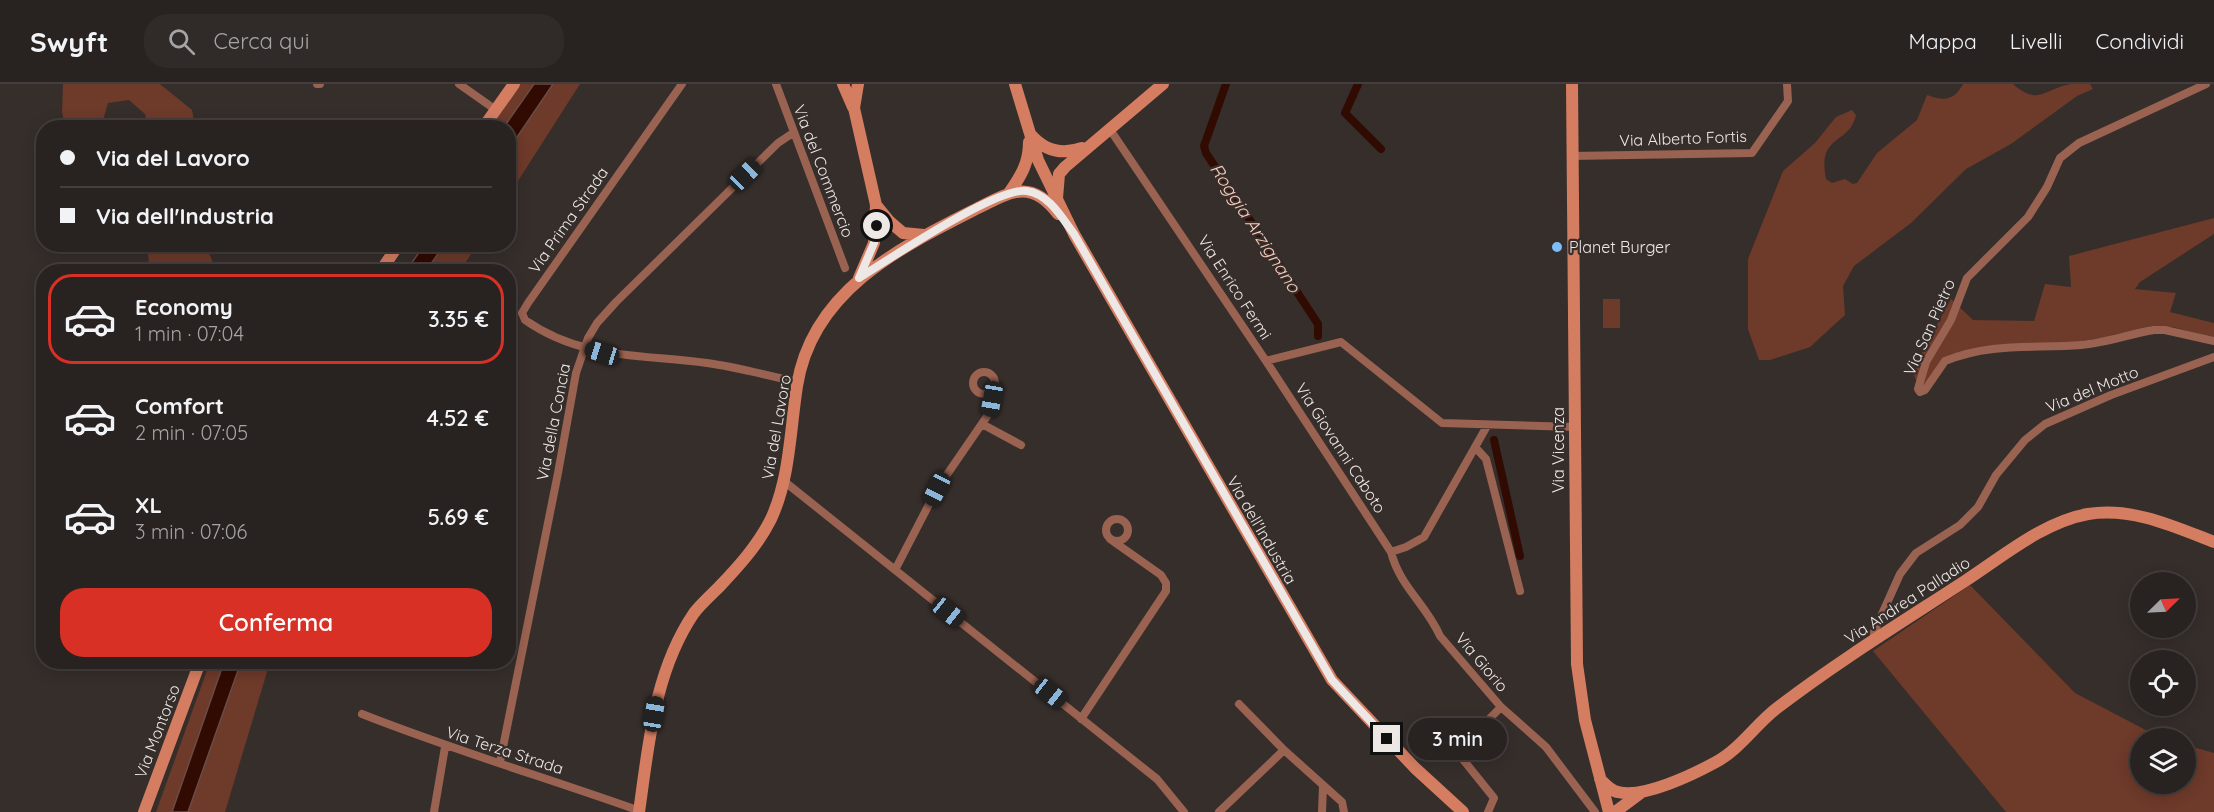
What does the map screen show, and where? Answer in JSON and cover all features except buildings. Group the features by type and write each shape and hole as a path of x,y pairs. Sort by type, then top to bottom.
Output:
{"street":[{"path":"459,84 496,110"},
{"path":"489,120 514,84"},
{"name":"Via Prima Strada","path":"682,84 522,313 525,320 531,324 584,348 602,353 708,363 798,382"},
{"path":"843,84 854,108 876,205 903,233 924,235"},
{"path":"854,108 858,84"},
{"name":"Via dell'Industria","path":"1016,84 1038,160 1074,234 1332,680 1414,768 1463,812"},
{"path":"1057,199 1059,174 1089,145 1163,84"},
{"name":"Via Vicenza","path":"1572,84 1577,664 1585,720 1609,812"},
{"name":"Via Alberto Fortis","path":"1571,156 1752,153 1788,101 1787,84"},
{"name":"Via San Pietro","path":"2206,84 2079,143 2060,158 2047,187 2028,217 1967,278 1951,320 1926,362 1918,389 1920,392 1925,390 1945,361 1987,350 2038,344 2084,345 2154,330 2165,330 2214,341"},
{"name":"Via del Commercio","path":"779,85 793,133 845,268"},
{"name":"Via Enrico Fermi","path":"1109,128 1266,361 1341,342 1442,423 1575,427"},
{"name":"Via della Concia","path":"500,762 576,373 584,348 597,323 616,302 778,143 793,133"},
{"path":"1030,133 1047,149 1067,152 1089,145"},
{"name":"Via dell'Industria","path":"1010,193 1023,173 1029,157 1030,133"},
{"name":"Via dell'Industria","path":"924,235 1010,193 1027,190 1042,196 1074,234"},
{"name":"Via del Lavoro","path":"859,278 874,243 876,205"},
{"name":"Via del Lavoro","path":"640,811 658,691 674,646 696,611 753,549 770,519 785,482 798,382 813,337 830,310 859,278 924,235"},
{"name":"Via del Motto","path":"1874,641 1874,632 1905,567 1916,553 1960,525 1978,507 1996,475 2025,440 2045,424 2110,395 2197,366 2214,357"},
{"name":"Via Giovanni Caboto","path":"1266,361 1391,552 1396,572 1434,623 1440,636"},
{"path":"895,570 937,489 990,412 995,386 992,375 982,372 973,378 973,385 986,400 990,412"},
{"path":"976,391 987,394 995,386"},
{"path":"982,424 1021,445"},
{"path":"1391,552 1406,548 1424,537 1487,426"},
{"path":"1475,447 1486,459 1520,591"},
{"path":"785,482 1157,779 1184,812"},
{"name":"Via Andrea Palladio","path":"1642,792 1696,772 1719,760 1777,708 1874,641 2048,528 2085,514 2108,512 2132,514 2154,519 2214,542"},
{"path":"1081,719 1166,591 1166,582 1161,575 1110,539 1106,529 1112,520 1122,520 1128,530 1134,555"},
{"path":"1110,539 1116,541 1123,539 1128,530"},
{"name":"Via Giorio","path":"1440,636 1501,707 1546,747 1595,812"},
{"name":"Via Montorso","path":"144,812 197,669"},
{"path":"1239,704 1284,750 1342,802 1344,812"},
{"name":"Via Giorio","path":"1488,812 1494,798 1457,752 1501,707"},
{"name":"Via Terza Strada","path":"362,714 444,747 500,762 640,811"},
{"path":"434,812 444,747"},
{"path":"1219,812 1284,750"},
{"path":"1600,779 1618,793"},
{"path":"1322,812 1323,786"},
{"path":"1605,799 1618,793 1642,792"},
{"path":"1615,812 1642,792"}],"shaded area":[{"path":"63,84 160,84 192,110 194,120 146,120 145,114 129,100 108,103 103,120 64,120"},
{"path":"520,84 534,84 509,120 496,120"},
{"path":"534,84 553,84 516,139 516,120 509,120"},
{"path":"553,84 580,84 516,184 516,139"},
{"path":"1963,84 2013,84 2022,91 2036,95 2071,84 2090,84 2093,89 2077,96 2011,144 1966,169 1911,223 1854,266 1843,286 1845,315 1810,347 1770,360 1759,360 1748,329 1748,259 1783,171 1815,143 1836,117 1852,110 1856,115 1852,125 1830,147 1824,164 1826,179 1832,183 1845,179 1853,184 1857,183 1877,153 1917,120 1927,95 1943,99 1952,97"},
{"path":"2214,218 2214,234 2140,282 2135,289 2176,293 2170,312 2214,323 2214,338 2173,327 2152,326 2112,338 2056,344 2018,344 1946,358 1929,388 1918,386 1914,375 1923,350 1951,299 1973,320 2034,321 2045,284 2071,287 2069,256"},
{"path":"148,252 209,252 213,264 149,264"},
{"path":"419,252 439,252 431,264 411,264"},
{"path":"439,252 472,252 465,264 431,264"},
{"path":"1603,299 1620,299 1620,328 1603,328"},
{"path":"1970,585 2075,693 2142,728 2130,728 2130,794 2196,794 2196,748 2214,753 2214,812 2006,812 1873,651"},
{"path":"207,669 222,669 172,812 156,812"},
{"path":"222,669 239,669 188,812 172,812"},
{"path":"239,669 268,669 225,812 188,812"}],"waterway":[{"name":"Roggia Arzignano","path":"1226,84 1204,146 1206,153 1318,324 1318,336"},
{"path":"1358,84 1345,113 1381,149"},
{"path":"1494,440 1520,556"}],"place":[{"name":"Planet Burger","path":"1557,247"}],"route":[{"path":"877,226 874,243 859,278 924,235 1010,193 1027,190 1042,196 1051,204 1074,234 1284,601 1332,680 1387,739"}]}
